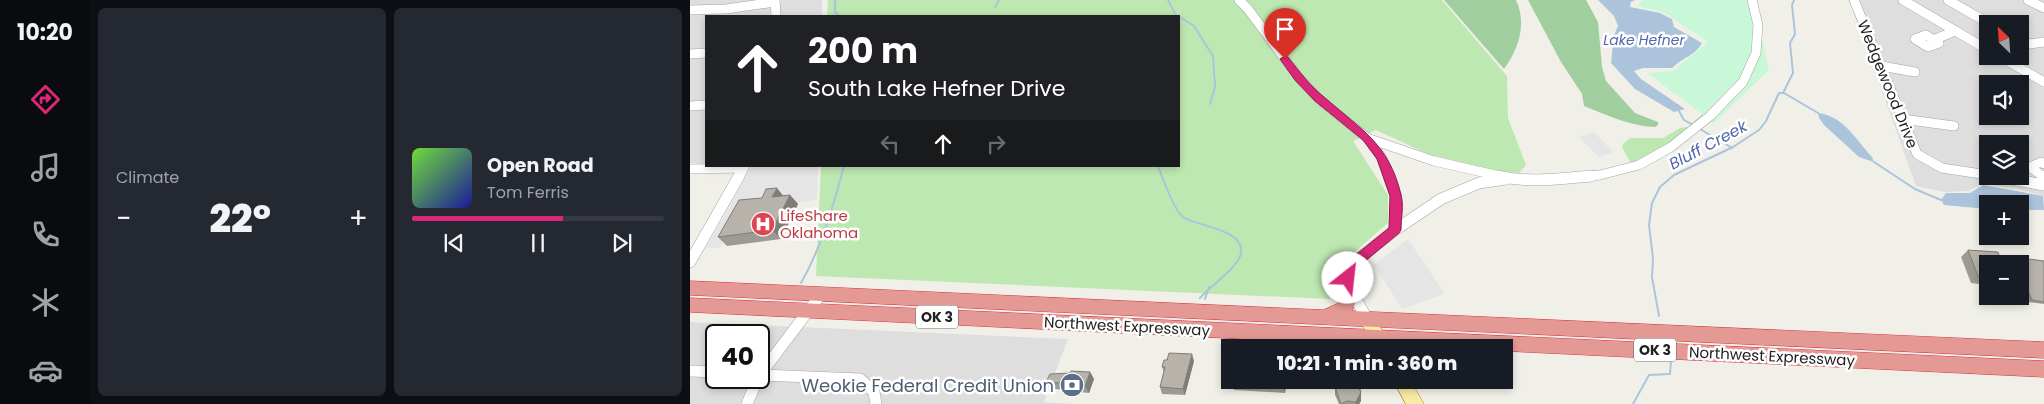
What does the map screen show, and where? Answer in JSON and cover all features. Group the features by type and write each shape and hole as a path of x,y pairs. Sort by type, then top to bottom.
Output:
{"highway":[{"name":"Northwest Expressway","path":"690,288 2044,350"},
{"path":"1325,317 1345,308 1352,292"},
{"name":"Northwest Expressway","path":"690,305 1065,323 1331,339"},
{"path":"1065,323 1072,305"},
{"name":"Northwest Expressway","path":"1513,347 2044,369"}],"main road":[{"path":"1367,319 1379,339"},
{"path":"1407,389 1415,404"}],"street":[{"path":"1239,0 1248,9 1299,78 1319,99 1367,138 1382,158 1396,196 1395,230"},
{"path":"1367,319 1352,292 1348,278 1352,264 1428,207 1452,193 1480,183 1512,178 1584,178 1616,172 1639,165 1662,154 1702,123 1732,94 1752,66 1756,53 1758,34 1752,0"},
{"name":"Wedgewood Drive","path":"1854,0 1917,154 1928,164 1948,170 1979,174"},
{"path":"1903,0 1979,45"},
{"path":"1948,0 1979,18"},
{"path":"2028,0 2044,8"},
{"path":"690,10 726,9 775,1 776,15"},
{"path":"1933,40 1955,31"},
{"path":"2029,44 2044,42"},
{"path":"690,54 705,53"},
{"path":"2015,65 2044,82"},
{"path":"1881,66 1915,72"},
{"path":"690,106 705,104"},
{"path":"1902,119 1954,126"},
{"path":"1367,138 1434,162 1512,178"},
{"path":"2042,181 2030,167 2041,162 2044,164"},
{"path":"690,169 745,167"},
{"path":"690,262 745,167"},
{"path":"2029,180 2042,181"},
{"path":"770,362 821,294"},
{"path":"690,371 705,372"},
{"path":"770,376 860,379 874,392 876,404"},
{"path":"747,404 753,389"}],"shaded area":[{"path":"690,0 822,0 822,15 705,15 705,164 690,163"},
{"path":"1849,0 2044,0 2044,196 2019,189 1989,185 2029,185 2029,135 1979,135 1980,185 1968,191 1945,192 1916,186"},
{"path":"1594,132 1613,152 1599,157 1579,137"},
{"path":"751,167 818,167 817,200 741,209 720,248 706,248"},
{"path":"1408,239 1445,294 1402,309 1374,265"},
{"path":"690,322 734,324 705,324 705,389 770,389 770,326 1068,339 1044,402 1074,404 690,404"}],"green space":[{"path":"828,0 1442,0 1507,76 1508,118 1526,165 1519,173 1491,170 1428,154 1376,130 1353,141 1388,195 1388,223 1345,260 1330,299 816,276 821,167 1180,167 1180,15 827,15"},
{"path":"1444,0 1516,0 1521,18 1520,36 1514,53 1504,69"},
{"path":"1528,0 1586,0 1598,22 1602,67 1606,81 1635,113 1658,122 1658,125 1655,127 1627,122 1584,106 1582,94 1561,62"},
{"path":"1642,0 1753,0 1769,70 1714,123 1647,73 1673,71 1708,42 1665,13 1638,6"},
{"path":"1720,102 1667,145 1644,158 1630,162 1622,147 1630,138 1663,138 1680,128 1688,127 1713,104"}],"water":[{"name":"Lake Hefner","path":"1598,0 1635,0 1631,2 1630,7 1660,13 1672,19 1674,27 1702,43 1696,51 1672,68 1643,68 1634,71 1641,79 1685,109 1674,112 1635,89 1611,63 1614,35 1618,26 1614,16"},
{"path":"1818,113 1835,119 1849,130 1872,157 1874,162 1859,157 1824,125"},
{"path":"1983,185 2043,196 2044,210 2029,210 2029,195 1979,195 1979,208 1944,205 1941,200 1946,193 1970,193"}],"building":[{"path":"777,188 772,197 790,195 772,230 718,237 739,200 762,198 766,189"},
{"path":"1968,250 1998,252 1999,255 1979,255 1978,276"},
{"path":"2029,259 2044,261 2044,302 2032,300 2029,293"},
{"path":"1169,353 1192,354 1183,389 1160,387 1165,367 1162,367 1163,363 1164,360 1167,360"},
{"path":"1071,371 1090,372 1085,386 1046,382 1050,374 1070,373"},
{"path":"1336,389 1359,389 1361,392 1356,402 1347,401 1341,404"}],"waterway":[{"path":"835,0 835,12 838,15"},
{"path":"995,7 999,0"},
{"path":"1168,0 1177,15"},
{"name":"Bluff Creek","path":"1732,148 1759,130 1766,121 1779,93 1783,93 1793,73 1790,43 1795,34 1792,5 1794,0"},
{"path":"1180,17 1194,26 1213,56 1215,87 1210,104"},
{"path":"1784,93 1818,113"},
{"path":"1679,111 1684,120 1693,125"},
{"path":"1700,129 1732,148"},
{"name":"Bluff Creek","path":"1659,316 1652,277 1653,258 1649,225 1652,203 1660,187 1674,175 1732,148"},
{"path":"1874,162 1915,189 1941,200"},
{"path":"801,283 821,241 844,167"},
{"path":"1158,167 1172,201 1183,217 1228,233 1240,245 1241,253 1239,259 1230,270 1208,289"},
{"path":"1200,298 1208,289"},
{"path":"1205,299 1208,289"},
{"name":"Bluff Creek","path":"1633,404 1649,375 1670,374 1671,361"}],"place":[{"name":"LifeShare Oklahoma","path":"763,224"},
{"name":"Weokie Federal Credit Union","path":"1072,385"}],"route":[{"path":"1285,59 1299,78 1319,99 1367,138 1382,158 1396,196 1395,230 1352,264 1348,278"}]}
